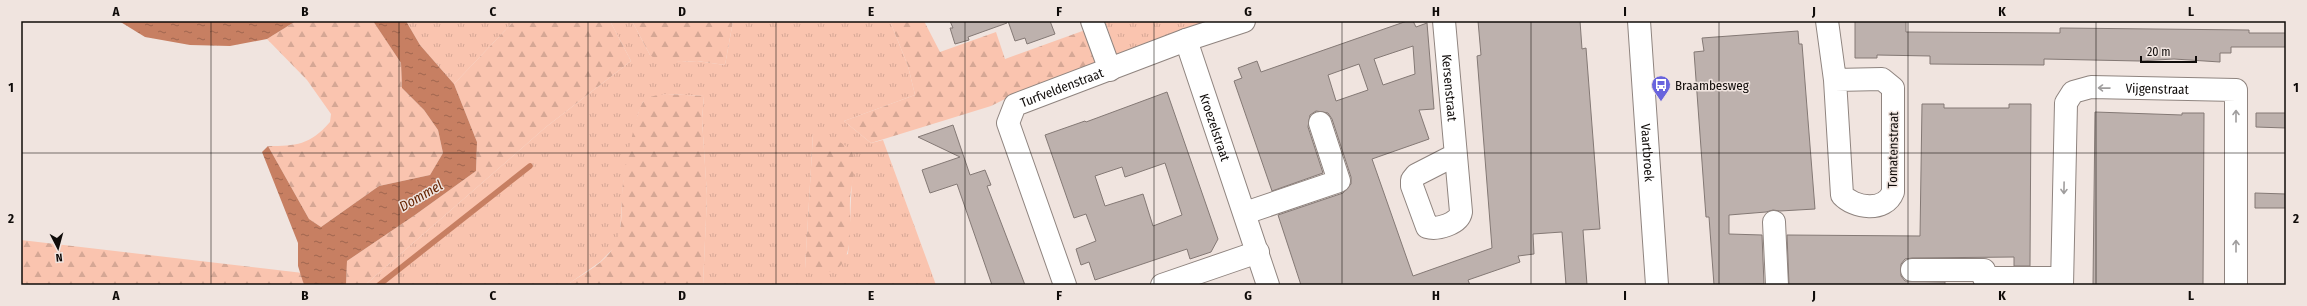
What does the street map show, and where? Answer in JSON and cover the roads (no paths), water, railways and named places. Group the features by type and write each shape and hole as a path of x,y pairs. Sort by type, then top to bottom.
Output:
{"street":[{"path":"1092,21 1110,70"},
{"name":"Turfveldenstraat","path":"1065,285 1008,122 1015,105 1186,40 1244,21"},
{"name":"Kersenstraat","path":"1444,21 1455,155"},
{"name":"Vaartbroek","path":"1639,21 1657,285"},
{"name":"Tomatenstraat","path":"1827,21 1835,80 1842,195 1848,202 1855,205 1884,204 1891,198 1893,192 1892,88 1882,79 1835,80"},
{"name":"Kroezelstraat","path":"1186,40 1268,285"},
{"name":"Vijgenstraat","path":"1912,270 1984,270 1984,278 2062,281 2066,103 2073,92 2091,87 2236,90 2236,285"},
{"path":"1245,213 1339,181 1320,123"},
{"path":"1774,222 1777,285"},
{"path":"1162,285 1258,252"}],"water":[{"path":"119,21 296,21 267,39 230,46 190,45 145,37"},
{"name":"Dommel","path":"373,21 406,21 420,45 454,84 477,142 476,171 347,261 346,285 304,285 298,266 298,243 262,152 268,146 309,219 321,227 379,186 430,175 443,153 438,130 424,110 402,88 401,63"}],"waterway":[{"path":"379,285 530,166"}],"place":[{"name":"Braambesweg","path":"1661,102"}]}
